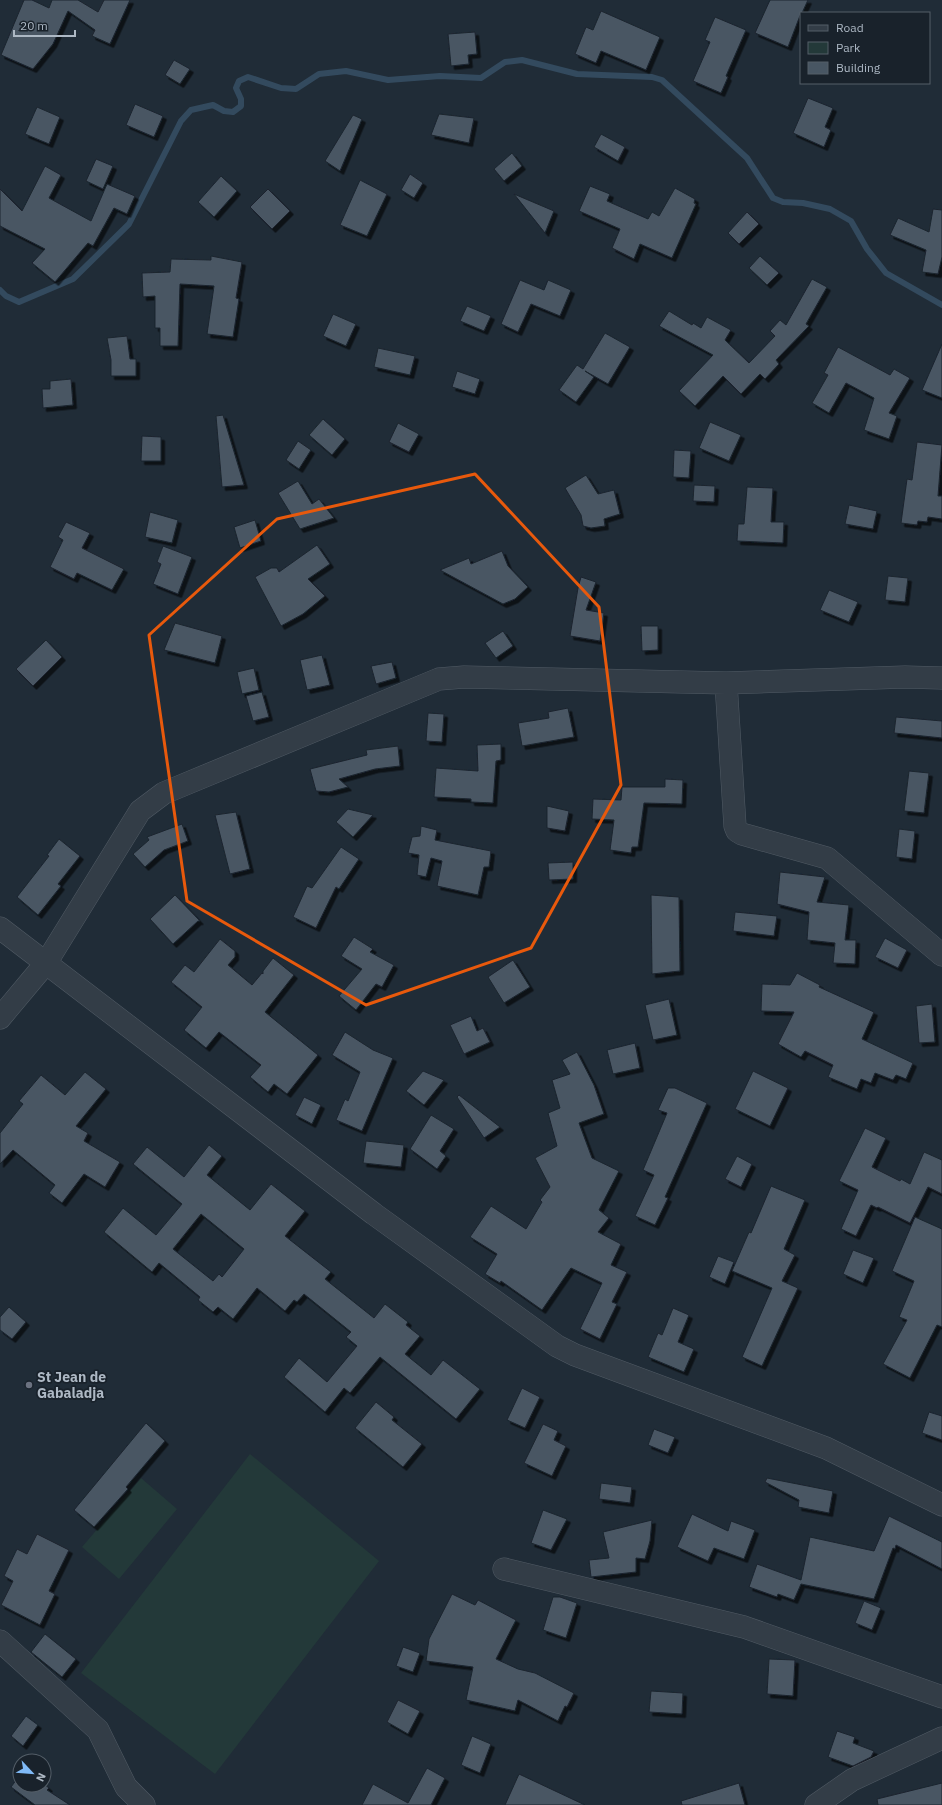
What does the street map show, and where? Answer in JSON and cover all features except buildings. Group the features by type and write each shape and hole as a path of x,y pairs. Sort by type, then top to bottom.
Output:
{"street":[{"path":"0,1018 46,963 140,811 151,802 164,793 439,680 464,677 726,683 905,677 942,678"},
{"path":"726,683 735,826 737,831 742,834 827,858 942,955"},
{"path":"0,928 374,1214 557,1346 583,1358 826,1448 942,1505"},
{"path":"504,1569 744,1627 942,1697"},
{"path":"0,1642 98,1730 126,1787 144,1805"},
{"path":"816,1805 852,1780 942,1738"}],"highlighted area":[{"path":"475,474 599,607 621,785 531,948 366,1005 187,901 149,635 277,519"}],"green space":[{"path":"250,1454 379,1561 215,1774 81,1673"},
{"path":"141,1478 177,1509 119,1579 82,1547"}],"waterway":[{"path":"0,290 6,296 19,302 73,279 129,224 181,121 191,110 213,105 224,111 233,112 241,106 241,99 236,88 239,81 248,77 281,88 296,89 319,74 346,71 388,80 440,76 481,78 505,62 522,60 577,74 652,77 662,80 747,158 773,198 783,202 803,203 830,209 851,221 867,249 886,273 942,305"}],"place":[{"name":"St Jean de Gabaladja","path":"29,1385"}]}
